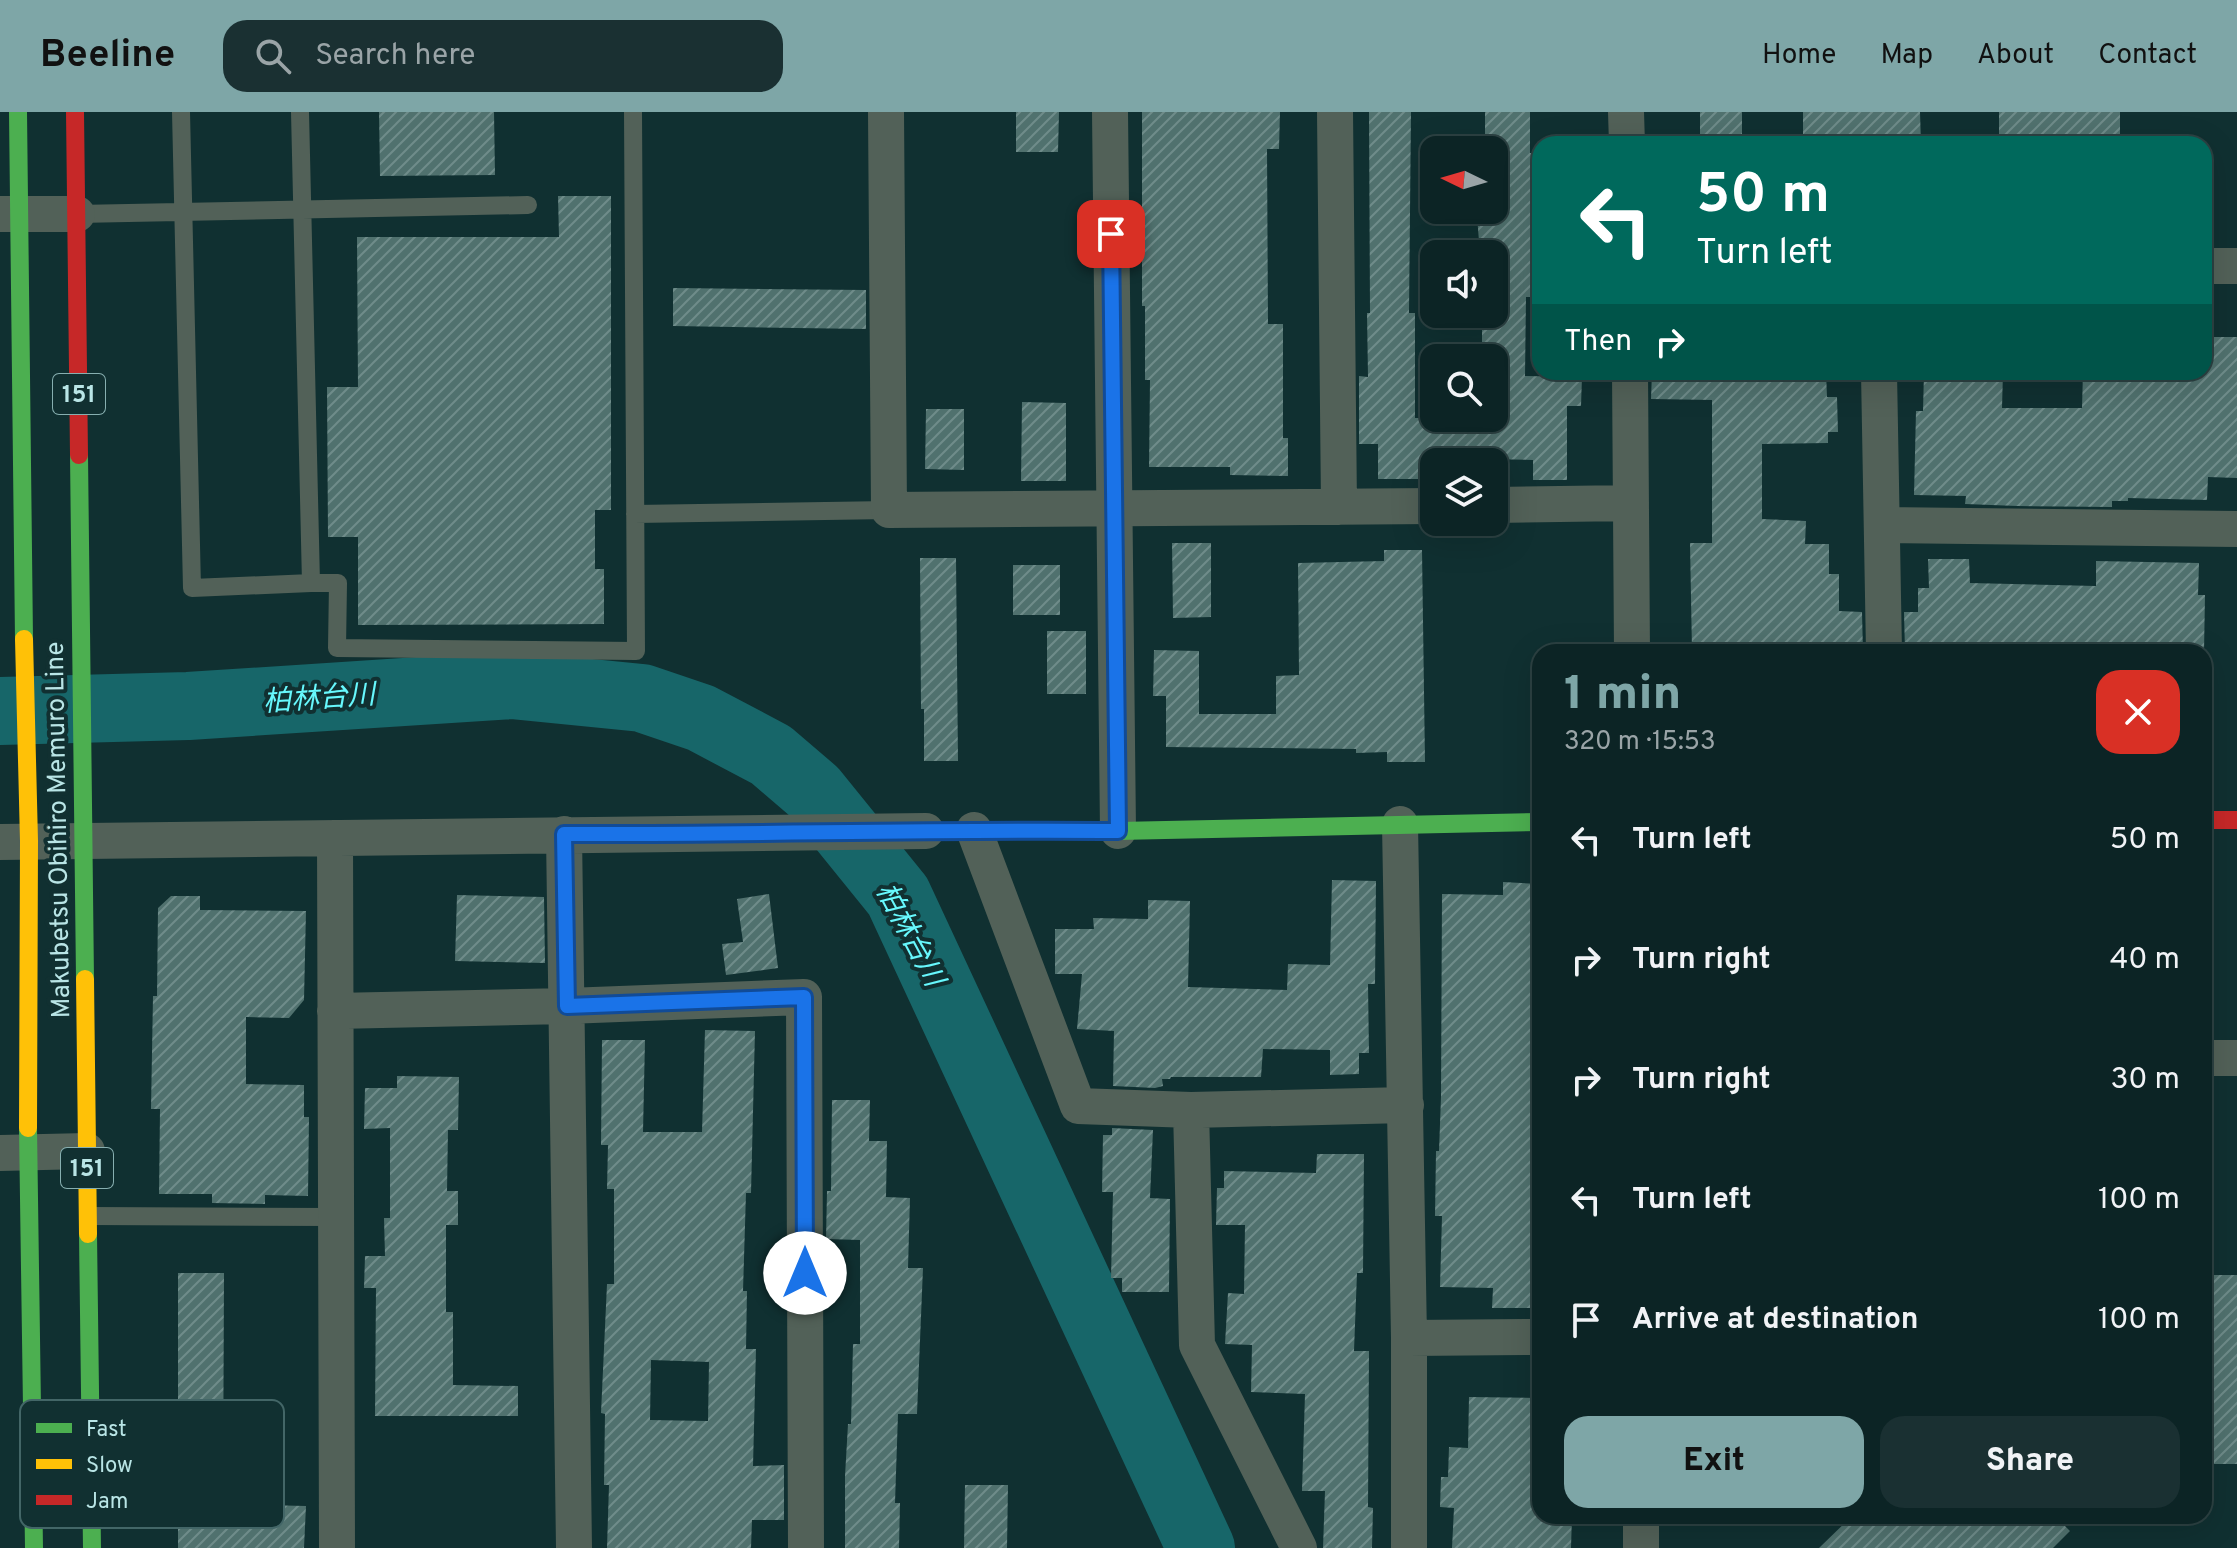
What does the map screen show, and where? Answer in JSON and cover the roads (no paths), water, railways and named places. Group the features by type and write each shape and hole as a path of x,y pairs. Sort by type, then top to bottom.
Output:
{"main road":[{"name":"Makubetsu Obihiro Memuro Line","path":"18,112 9,214 11,523 25,676 27,788 14,842 14,1152 27,1400"},
{"name":"Makubetsu Obihiro Memuro Line","path":"75,112 90,1400"},
{"path":"2212,820 2237,820"},
{"path":"926,831 1118,831 1532,822"},
{"name":"Makubetsu Obihiro Memuro Line","path":"33,1528 34,1548"},
{"name":"Makubetsu Obihiro Memuro Line","path":"92,1528 92,1548"}],"street":[{"path":"886,112 889,510 1420,506"},
{"path":"1110,112 1118,831"},
{"path":"1335,112 1339,507"},
{"path":"1626,112 1627,136"},
{"path":"9,214 77,214"},
{"path":"2212,266 2237,266"},
{"path":"1630,380 1632,644"},
{"path":"1879,380 1884,644"},
{"path":"1508,505 1631,503"},
{"path":"1883,525 2237,529"},
{"path":"1400,824 1409,1338 1409,1548"},
{"path":"974,830 1078,1106 1191,1110 1406,1105"},
{"path":"14,842 926,831"},
{"path":"564,834 574,1548"},
{"path":"335,838 337,1548"},
{"path":"335,1011 804,997 806,1548"},
{"path":"2212,1058 2237,1058"},
{"path":"1191,1110 1197,1345 1299,1548"},
{"path":"14,1152 87,1151"},
{"path":"1409,1338 1532,1337"},
{"path":"1641,1524 1641,1548"}],"lane":[{"path":"181,112 192,588 338,583 337,648 636,651 633,112"},
{"path":"300,112 311,583"},
{"path":"77,214 528,205"},
{"path":"635,514 889,510"},
{"path":"88,1216 335,1217"}],"waterway":[{"name":"柏林台川","path":"0,711 188,706 511,685 642,698 701,718 771,755 813,791 898,896 1201,1548"}]}
